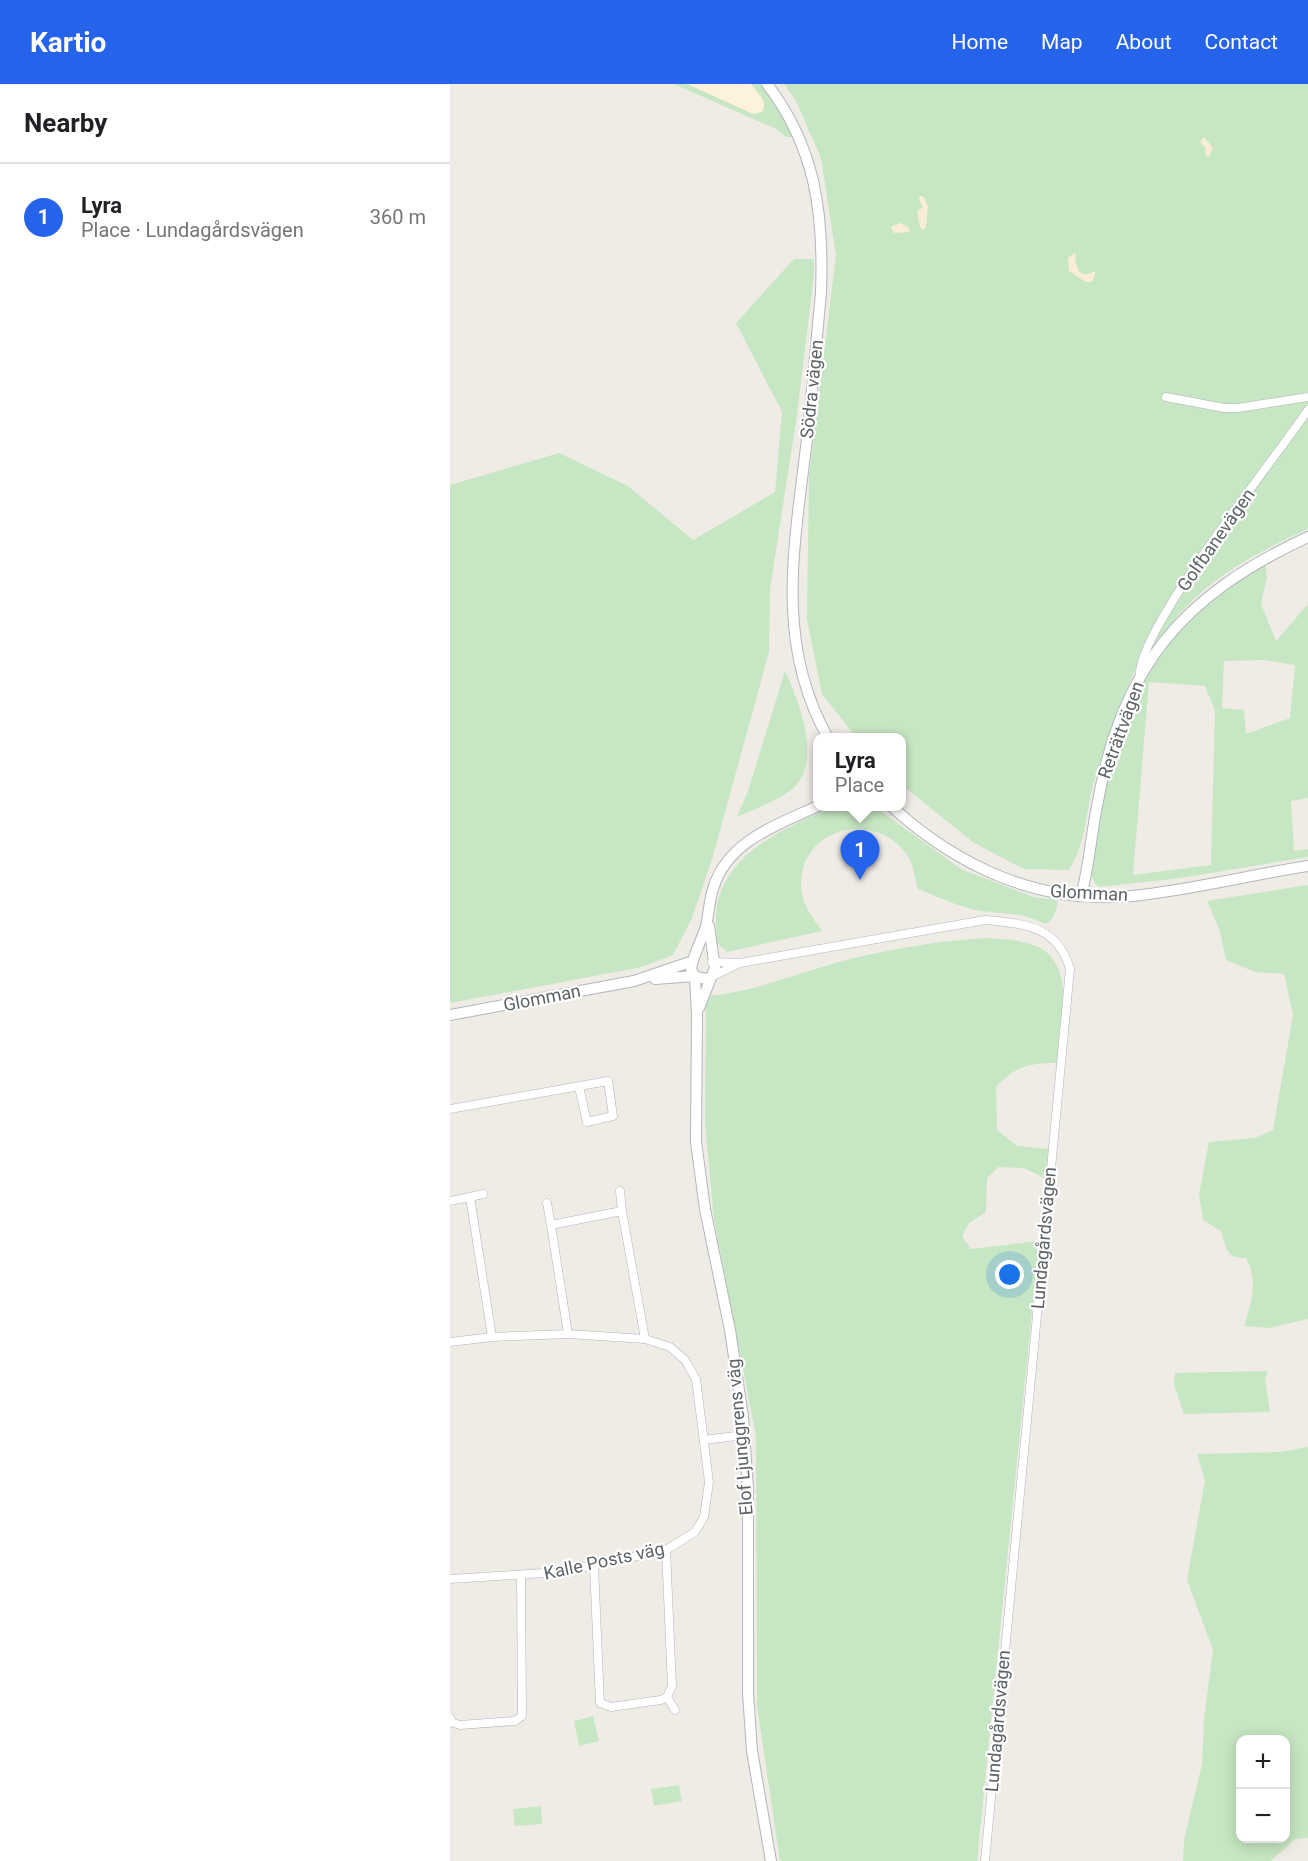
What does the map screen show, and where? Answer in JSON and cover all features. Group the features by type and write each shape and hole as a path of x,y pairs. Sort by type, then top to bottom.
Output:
{"street":[{"name":"Södra vägen","path":"767,84 789,116 809,160 816,184 822,245 819,315 791,583 793,635 813,703 826,733"},
{"path":"1166,397 1224,408 1238,408 1308,397"},
{"name":"Golfbanevägen","path":"1140,677 1138,669 1147,649 1186,580 1308,410"},
{"name":"Reträttvägen","path":"1081,896 1104,773 1122,719 1140,677 1167,638 1209,595 1254,563 1308,537"},
{"name":"Södra vägen","path":"813,703 831,733"},
{"path":"708,918 712,961 715,968 710,978 694,977 691,969 708,918 713,889 730,857 746,842 766,830 813,808"},
{"name":"Glomman","path":"896,811 957,857 998,877 1025,887 1081,896 1132,896 1308,866"},
{"name":"Lundagårdsvägen","path":"712,961 740,963 985,920 1016,923 1049,935 1058,943 1070,969 985,1861"},
{"path":"694,960 704,957 712,961"},
{"name":"Glomman","path":"634,981 694,960"},
{"name":"Lundagårdsvägen","path":"710,978 740,963"},
{"name":"Glomman","path":"450,1015 634,981 694,977"},
{"name":"Elof Ljunggrens väg","path":"694,977 698,1014 696,1143 705,1209 738,1379 744,1435 748,1489 748,1693 752,1751 771,1861"},
{"name":"Elof Ljunggrens väg","path":"698,1014 710,978"},
{"path":"450,1109 608,1081 614,1116 586,1122 579,1087"},
{"path":"620,1191 645,1339"},
{"path":"450,1201 483,1194"},
{"path":"470,1197 492,1337"},
{"path":"547,1203 568,1334"},
{"path":"551,1225 622,1212"},
{"name":"Kalle Posts väg","path":"450,1342 492,1337 568,1334 645,1339 670,1347 689,1365 699,1390 709,1482 704,1517 694,1532 666,1550 594,1566 520,1576 450,1579"},
{"path":"704,1440 744,1435"},
{"path":"666,1550 672,1674 672,1686 667,1697"},
{"path":"594,1566 600,1703 611,1707 667,1697"},
{"path":"450,1718 453,1723 460,1725 515,1721 522,1716 520,1576"},
{"path":"667,1697 675,1710"}],"shaded area":[{"path":"687,84 751,84 765,101 764,108 762,112 753,114"}],"green space":[{"path":"674,84 687,84 753,114 762,112 764,108 761,97 751,84 760,84 784,118 794,137 786,137 776,129"},
{"path":"784,84 1308,84 1308,415 1303,423 1308,417 1308,529 1242,563 1211,584 1178,615 1143,664 1162,617 1133,675 1116,716 1095,778 1080,847 1069,870 1024,869 974,843 906,788 906,733 853,733 822,694 807,619 809,476 836,255 821,158 796,101"},
{"path":"794,259 814,259 814,274 797,415 770,589 769,652 713,856 692,918 673,955 642,967 450,1003 450,485 559,453 628,486 693,540 775,492 782,412 736,323"},
{"path":"1265,562 1267,577 1261,604 1276,641 1308,604 1308,798 1291,801 1294,851 1308,849 1308,857 1181,878 1099,887 1092,876 1091,868 1107,779 1122,728 1144,680 1157,657 1193,615","holes":["1264,660 1295,665 1290,718 1246,734 1244,710 1222,708 1224,661","1149,682 1205,686 1215,711 1211,865 1133,875"]},
{"path":"785,671 805,727 807,757 804,771 798,783 786,793 770,803 737,817 749,788"},
{"path":"823,811 881,811 961,869 1033,897 1058,900 1054,914 1045,924 1021,915 981,911 949,902 918,889 909,858 896,843 879,833 861,829 843,831 827,837 813,849 804,865 801,886 803,898 822,931 727,952 717,943 716,920 716,908 726,880 750,852 781,831"},
{"path":"1308,885 1308,1319 1269,1328 1244,1326 1253,1284 1250,1267 1246,1258 1230,1254 1221,1231 1203,1220 1199,1194 1209,1142 1255,1138 1273,1130 1293,1015 1284,974 1255,972 1226,960 1220,931 1207,901"},
{"path":"986,938 1024,942 1045,951 1054,961 1060,974 1064,1004 1057,1063 1023,1067 1010,1074 996,1087 997,1130 1017,1146 1049,1149 1046,1179 1024,1168 998,1167 987,1178 986,1212 969,1223 962,1236 971,1249 1039,1241 977,1861 780,1861 757,1706 756,1436 714,1219 705,1124 706,996 755,987 872,954 929,944"},
{"path":"1268,1371 1265,1379 1270,1412 1184,1414 1174,1385 1175,1373"},
{"path":"1308,1447 1308,1838 1295,1839 1271,1861 1183,1861 1184,1840 1202,1764 1204,1719 1213,1650 1187,1580 1205,1480 1197,1454 1279,1452"},
{"path":"593,1716 599,1741 579,1746 574,1721"},
{"path":"679,1785 682,1801 654,1806 651,1789"},
{"path":"541,1806 542,1824 515,1826 513,1809"}],"sand":[{"path":"1204,137 1213,148 1209,157 1206,156 1205,147 1200,142"},
{"path":"920,196 924,197 928,207 926,227 923,230 920,227 917,211 923,207"},
{"path":"900,223 908,227 910,232 894,233 891,227"},
{"path":"1075,253 1080,272 1088,274 1096,271 1092,282 1086,282 1069,271 1068,258"}],"place":[{"name":"Lyra","path":"860,880"}]}
